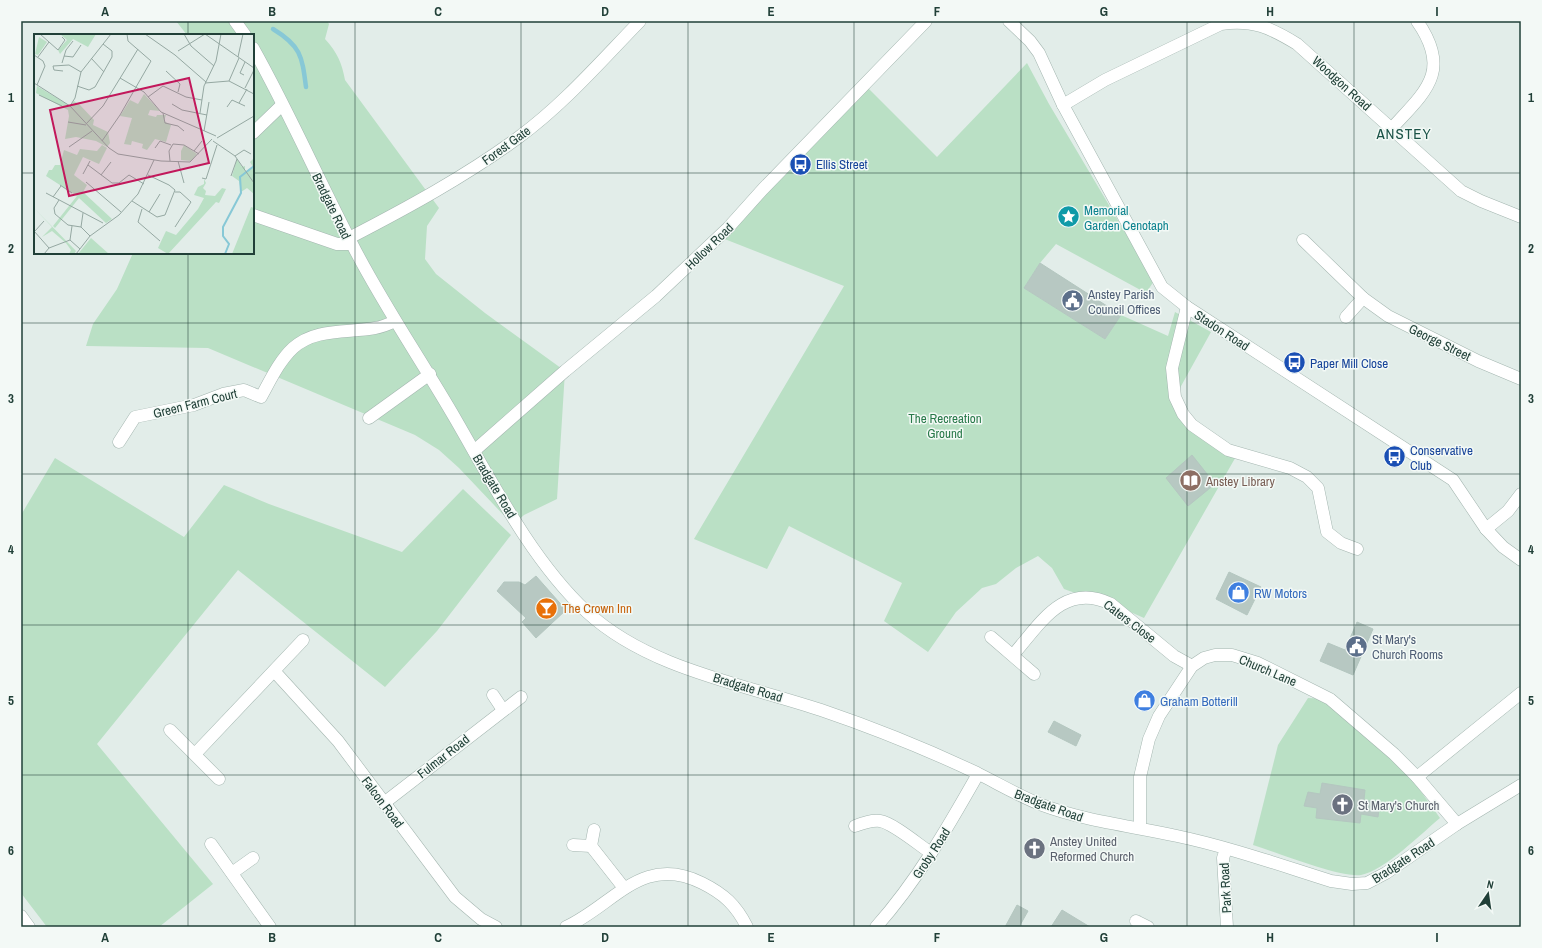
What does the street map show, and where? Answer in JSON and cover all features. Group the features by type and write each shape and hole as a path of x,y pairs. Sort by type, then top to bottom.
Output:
{"street":[{"path":"235,21 243,34"},
{"name":"Forest Gate","path":"350,241 465,174 520,136 573,90 640,21"},
{"name":"Hollow Road","path":"474,451 565,371 656,296 728,228 763,189 926,21"},
{"name":"Stadon Road","path":"1009,21 1030,40 1039,53 1063,105 1162,287 1187,307 1453,480 1486,529 1503,547 1521,560"},
{"path":"1392,128 1424,93 1433,74 1434,61 1430,43 1417,21"},
{"name":"Woodgon Road","path":"1063,105 1105,80 1221,24 1232,22 1254,23 1275,30 1297,44 1461,191 1481,201 1521,217"},
{"name":"Bradgate Road","path":"254,50 350,241 395,321 430,374 529,543 566,590 590,614 610,631 644,651 676,665 822,710 917,746 1044,806 1078,817 1182,837 1331,881 1352,884 1367,883 1386,873 1457,824 1521,784"},
{"path":"254,132 282,105"},
{"path":"254,215 337,244 350,241"},
{"name":"George Street","path":"1303,240 1363,298 1388,316 1478,361 1521,379"},
{"path":"1346,317 1363,298"},
{"path":"1187,307 1172,368 1175,397 1183,414 1192,425 1228,450 1290,468 1307,477 1318,488 1327,532 1340,543 1357,549"},
{"name":"Green Farm Court","path":"119,442 135,417 194,405 222,394 244,390 261,397 273,376 292,349 304,340 336,331 376,328 395,321"},
{"path":"369,418 430,374"},
{"path":"1486,529 1508,511 1521,494"},
{"name":"Caters Close","path":"1013,655 1053,609 1074,598 1089,598 1101,599 1111,604 1174,656 1192,666"},
{"path":"992,637 1034,674"},
{"path":"195,754 275,672 303,640"},
{"name":"Church Lane","path":"1140,828 1140,776 1149,739 1159,716 1192,666 1204,658 1215,655 1232,655 1275,671 1330,698 1388,748 1417,777 1457,824"},
{"name":"Falcon Road","path":"275,672 338,741 455,897 481,919 496,927"},
{"path":"1417,777 1521,693"},
{"path":"493,695 503,710"},
{"name":"Fulmar Road","path":"384,803 503,710 521,698"},
{"path":"170,730 219,779"},
{"name":"Groby Road","path":"879,926 909,886 931,853 978,774"},
{"path":"855,826 868,822 881,821 931,853"},
{"path":"591,846 594,830"},
{"path":"211,844 270,927"},
{"path":"573,845 591,846 624,888"},
{"name":"Park Road","path":"1226,849 1223,858 1227,927"},
{"path":"232,873 253,858"},
{"path":"566,927 577,922 624,888 652,875 676,874 696,880 719,891 735,906 747,927"},
{"path":"21,916 29,927"},
{"path":"1136,921 1148,927"}],"green space":[{"path":"176,21 327,21 329,24 325,39 333,48 338,58 345,80 439,208 427,226 425,259 436,274 485,313 565,371 557,499 524,515 513,525 459,468 439,450 415,435 208,348 86,346 93,324 117,289 133,254 254,254 254,34 186,34"},
{"name":"The Recreation Ground","path":"1027,63 1049,104 1154,281 1146,293 1056,244 1040,263 1024,288 1105,339 1121,315 1168,336 1175,312 1211,332 1175,397 1183,414 1238,453 1144,618 1101,599 1089,598 1064,589 1052,568 1038,556 1016,568 996,584 982,588 956,612 928,652 884,621 902,583 789,526 767,569 694,539 844,286 722,238 868,88 937,157"},
{"path":"55,458 184,537 224,485 269,504 402,552 463,489 511,535 437,631 385,687 238,570 97,744 213,884 159,927 47,927 21,893 21,515"},
{"path":"1308,698 1330,699 1394,754 1440,818 1413,842 1381,867 1361,875 1338,873 1323,869 1253,845 1278,745"}],"building":[{"name":"Anstey Parish Council Offices","path":"1040,263 1121,315 1105,339 1024,288"},
{"name":"Anstey Library","path":"1192,455 1215,484 1188,506 1166,478"},
{"name":"RW Motors","path":"1229,572 1261,587 1247,615 1216,599"},
{"name":"The Crown Inn","path":"536,576 566,610 536,638 522,622 526,618 497,591 504,582 519,582 525,585"},
{"name":"St Mary's Church Rooms","path":"1357,622 1373,629 1353,675 1320,661 1328,643 1345,650"},
{"path":"1054,721 1081,735 1076,746 1048,732"},
{"name":"St Mary's Church","path":"1322,783 1365,790 1364,800 1380,803 1378,817 1361,814 1360,823 1316,818 1317,808 1304,806 1308,792 1320,794"},
{"path":"1017,905 1028,911 1019,927 1005,927"},
{"path":"1062,910 1090,927 1051,927"}],"waterway":[{"path":"273,29 295,47 303,67 306,87"}],"place":[{"name":"Ellis Street","path":"801,164"},
{"name":"Memorial Garden Cenotaph","path":"1069,217"},
{"name":"Anstey Parish Council Offices","path":"1072,301"},
{"name":"Paper Mill Close","path":"1294,363"},
{"name":"Conservative Club","path":"1395,457"},
{"name":"Anstey Library","path":"1190,481"},
{"name":"RW Motors","path":"1238,593"},
{"name":"The Crown Inn","path":"546,608"},
{"name":"St Mary's Church Rooms","path":"1356,646"},
{"name":"Graham Botterill","path":"1145,701"},
{"name":"St Mary's Church","path":"1342,805"},
{"name":"Anstey United Reformed Church","path":"1035,848"}],"district":[{"name":"ANSTEY","path":"1404,134"}]}
